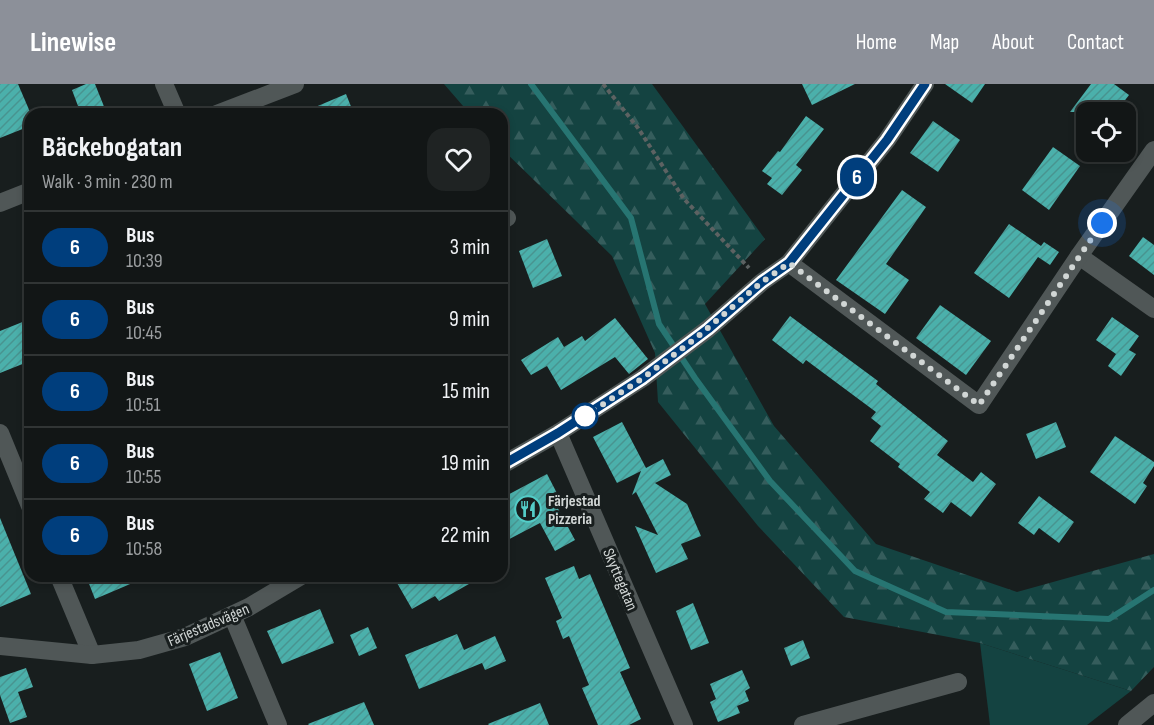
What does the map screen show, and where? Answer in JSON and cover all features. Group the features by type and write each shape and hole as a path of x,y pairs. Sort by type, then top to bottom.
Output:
{"street":[{"path":"164,84 174,108"},
{"path":"233,108 295,84"},
{"path":"508,462 558,433 643,378 789,263 887,140 925,84"},
{"path":"789,263 979,405 1079,256 1154,150"},
{"path":"0,203 24,193"},
{"path":"1079,256 1154,309"},
{"path":"0,433 24,491"},
{"name":"Skyttegatan","path":"558,433 684,725"},
{"path":"62,582 92,655"},
{"name":"Färjestadsvägen","path":"0,646 92,655 139,650 185,637 249,607 291,582"},
{"path":"232,615 278,725"},
{"path":"803,725 958,681"},
{"path":"1127,725 1154,703"}],"path":[{"path":"603,84 638,128 684,199 762,282"}],"green space":[{"path":"444,84 652,84 765,239 705,304 774,426 876,544 1017,592 1154,554 1154,667 1131,691 980,643 844,617 758,526 658,402 655,353 612,256 508,155 508,108 465,108"},
{"path":"980,643 1131,691 1087,725 990,725"}],"building":[{"path":"0,84 18,84 28,108 24,108 24,128 0,138"},
{"path":"86,84 95,84 105,108 79,108 72,90"},
{"path":"802,84 855,84 812,105"},
{"path":"945,84 985,84 972,103"},
{"path":"1091,84 1114,84 1129,95 1124,102 1078,102"},
{"path":"346,94 352,108 313,108"},
{"path":"1076,104 1076,112 1070,112"},
{"path":"806,116 824,129 796,165 802,170 782,195 767,184 772,178 762,171 778,151 780,152"},
{"path":"933,121 960,140 938,172 910,153"},
{"path":"1053,147 1080,166 1049,210 1022,190"},
{"path":"902,190 926,207 886,264 909,280 885,314 836,280"},
{"path":"1009,224 1041,246 1044,242 1059,252 1050,265 1038,257 1009,298 974,273"},
{"path":"1143,237 1154,245 1154,275 1129,256"},
{"path":"547,239 562,276 533,288 519,251"},
{"path":"940,305 991,341 966,375 916,338"},
{"path":"790,316 878,381 876,384 948,441 937,455 973,482 981,472 996,484 971,517 951,502 943,513 924,499 930,492 898,467 900,464 870,441 881,426 871,418 876,412 806,360 803,364 772,340"},
{"path":"1112,317 1139,336 1129,350 1136,354 1121,376 1108,366 1116,354 1096,340"},
{"path":"615,318 648,359 629,374 615,357 561,390 547,366 531,375 521,360 558,337 564,347 582,336 585,341"},
{"path":"24,321 24,363 0,373 0,331"},
{"path":"622,422 646,468 663,459 671,475 655,483 687,504 701,536 681,544 688,559 656,573 635,526 658,535 636,492 632,495 641,471 617,483 593,437"},
{"path":"1056,422 1066,447 1036,459 1026,434"},
{"path":"1115,436 1154,462 1154,466 1143,483 1147,486 1135,504 1090,472"},
{"path":"547,474 561,501 555,503 575,540 555,551 540,523 508,540 508,495"},
{"path":"1039,496 1074,522 1059,543 1039,528 1034,535 1018,523"},
{"path":"0,518 24,577 24,582 26,582 31,594 0,607"},
{"path":"574,566 579,579 590,574 630,668 620,672 641,719 629,725 598,725 582,688 589,685 569,636 563,639 556,621 562,618 545,578"},
{"path":"88,582 135,582 95,599"},
{"path":"396,582 472,582 439,601 435,596 412,609"},
{"path":"693,603 709,643 691,650 676,611"},
{"path":"320,609 334,643 282,664 267,631"},
{"path":"368,627 377,648 359,656 350,635"},
{"path":"457,634 464,650 495,636 506,661 485,670 482,663 419,689 405,655"},
{"path":"803,640 810,658 791,666 784,648"},
{"path":"220,652 238,698 207,711 189,664"},
{"path":"26,668 33,687 18,692 27,717 10,723 0,695 0,677"},
{"path":"742,670 750,688 745,691 749,701 737,706 740,713 718,722 710,702 716,699 710,684"},
{"path":"364,702 374,725 308,724"},
{"path":"540,703 549,725 488,724"}],"waterway":[{"path":"531,84 631,218 659,324 770,481 855,571 946,612 1109,619 1154,590"}],"bus line":[{"name":"6","path":"508,462 526,453 643,378 789,263 887,140 925,84"}],"place":[{"name":"Färjestad Pizzeria","path":"528,509"}],"route":[{"path":"585,416 643,378 789,263 979,405 1102,223"}]}
